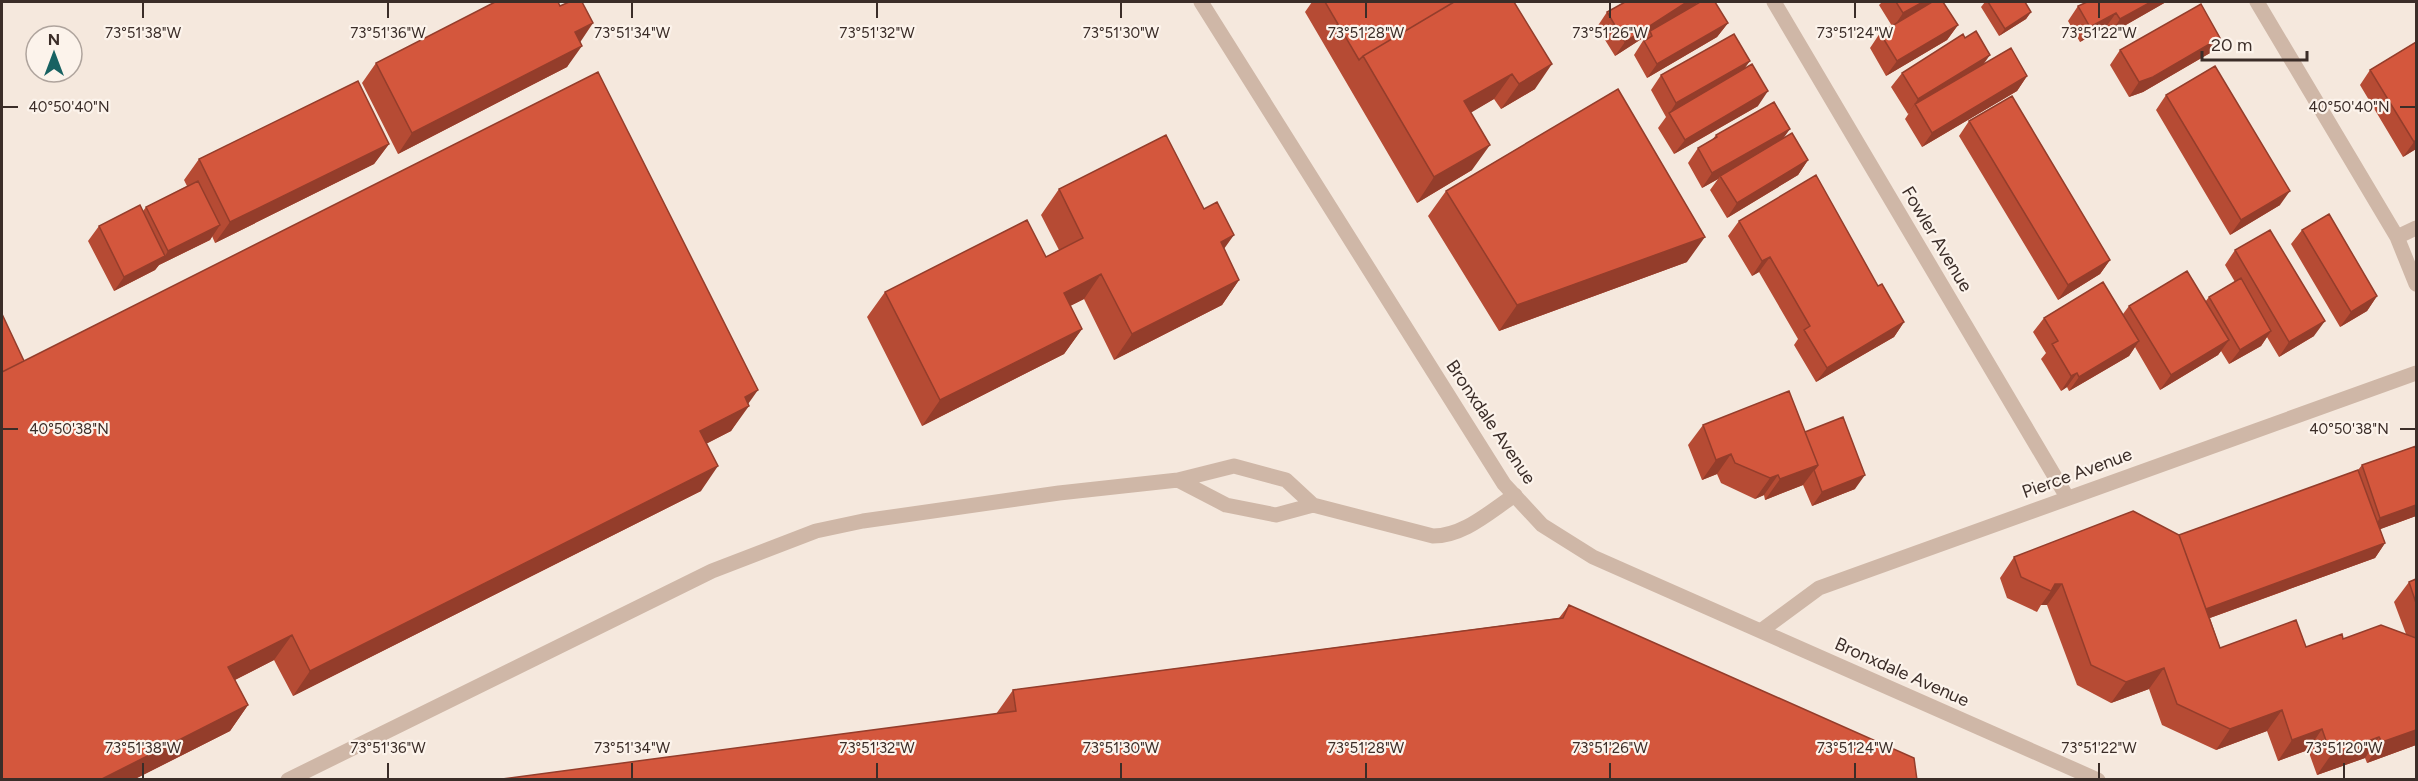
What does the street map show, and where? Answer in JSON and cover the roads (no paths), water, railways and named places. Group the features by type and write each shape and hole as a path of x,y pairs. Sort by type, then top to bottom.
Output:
{"street":[{"name":"Bronxdale Avenue","path":"1201,2 1504,484 1542,525 1567,543 2098,780"},
{"name":"Fowler Avenue","path":"1774,2 2067,497"},
{"path":"2257,2 2397,237 2416,284"},
{"path":"2397,237 2416,228"},
{"name":"Pierce Avenue","path":"1762,630 1819,588 2416,373"},
{"path":"288,780 712,571 816,531 941,509 1178,480 1234,466 1287,480 1313,504 1433,536 1448,536 1461,531 1515,495"},
{"path":"1178,480 1226,504 1276,515 1313,504"}]}
